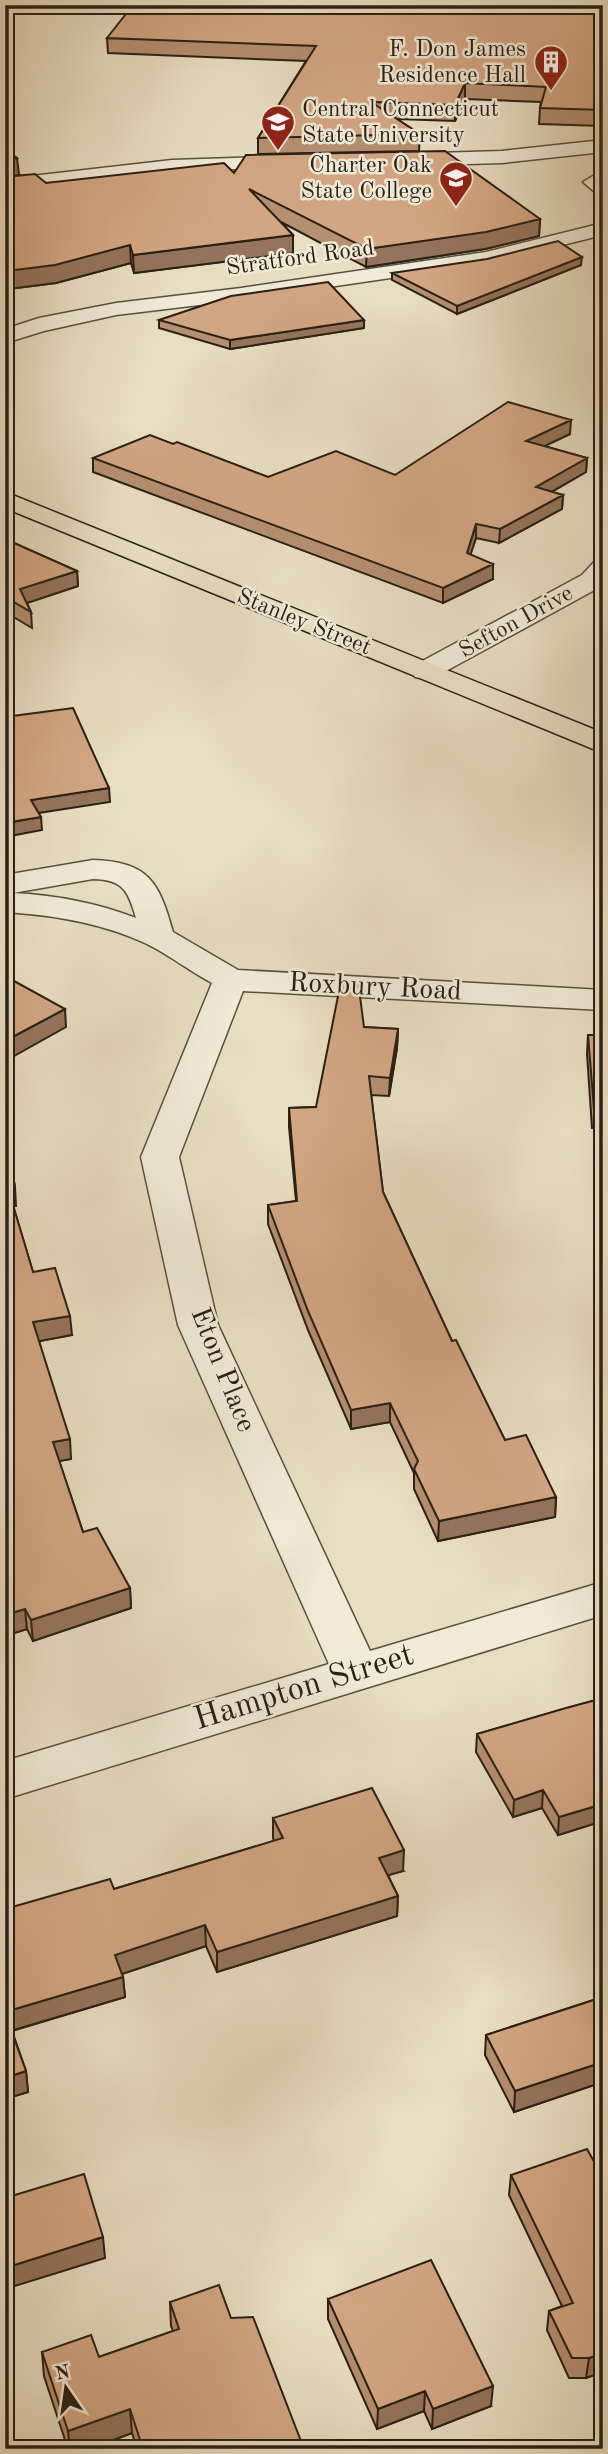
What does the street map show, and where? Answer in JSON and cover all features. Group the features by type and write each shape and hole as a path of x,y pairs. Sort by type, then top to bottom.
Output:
{"main road":[{"name":"Stanley Street","path":"5,499 603,744"}],"street":[{"path":"386,160 502,157 603,146"},
{"path":"5,185 172,166 306,161"},
{"name":"Stratford Road","path":"5,336 39,325 116,309 241,294 486,258 603,229"},
{"name":"Sefton Drive","path":"425,671 591,581 603,568"},
{"path":"5,885 92,869 119,873 135,880 150,906 158,937"},
{"name":"Roxbury Road","path":"5,902 37,904 101,916 158,937 230,980 603,1000"},
{"name":"Eton Place","path":"230,980 160,1157 198,1325 356,1671"},
{"name":"Hampton Street","path":"5,1780 603,1598"}],"building":[{"path":"133,5 603,5 603,19 596,50 603,51 603,110 540,108 546,87 465,83 455,105 371,102 420,134 258,138 316,46 107,38"},
{"path":"5,148 17,158 5,160"},
{"path":"445,151 540,219 486,232 367,249 249,189 293,235 133,255 130,245 55,265 5,270 5,177 35,174 46,183 224,163 234,173 246,155"},
{"path":"558,241 582,257 457,306 392,273 487,259"},
{"path":"328,282 364,320 230,340 159,320 231,296"},
{"path":"508,402 571,420 526,441 587,458 536,487 563,495 500,529 476,524 467,553 493,564 443,588 93,458 150,435 173,444 177,442 268,477 336,451 395,475"},
{"path":"5,539 77,571 20,589 31,612 5,597"},
{"path":"73,708 109,788 31,800 41,817 5,823 5,717"},
{"path":"5,976 65,1009 5,1041"},
{"path":"341,981 358,981 364,1027 398,1029 390,1078 369,1076 383,1192 452,1341 456,1340 505,1440 526,1435 556,1497 439,1521 414,1469 418,1461 390,1403 351,1410 308,1311 268,1205 297,1201 289,1108 316,1107"},
{"path":"588,1035 603,1035 603,1109 594,1109"},
{"path":"5,1128 15,1187 8,1188 33,1272 55,1268 70,1316 33,1322 70,1439 53,1442 83,1532 97,1528 130,1588 31,1620 25,1609 5,1615 5,1547 9,1546 5,1533"},
{"path":"603,1698 603,1804 559,1817 543,1790 514,1800 477,1734"},
{"path":"372,1788 404,1850 379,1858 398,1896 217,1952 205,1925 115,1955 123,1977 5,2012 5,1909 110,1879 114,1889 283,1838 273,1818"},
{"path":"603,1997 603,2062 515,2091 486,2035"},
{"path":"5,2013 26,2071 5,2078"},
{"path":"587,2149 603,2176 603,2353 589,2358 572,2358 549,2311 573,2303 511,2175"},
{"path":"84,2174 103,2237 5,2268 5,2198"},
{"path":"431,2260 493,2386 433,2409 425,2391 378,2409 328,2299"},
{"path":"219,2285 231,2318 253,2317 304,2449 143,2449 130,2409 68,2431 42,2352 91,2335 99,2357 179,2329 170,2302"}],"place":[{"name":"F. Don James Residence Hall","path":"551,92"},
{"name":"Central Connecticut State University","path":"278,152"},
{"name":"Charter Oak State College","path":"456,208"}]}
